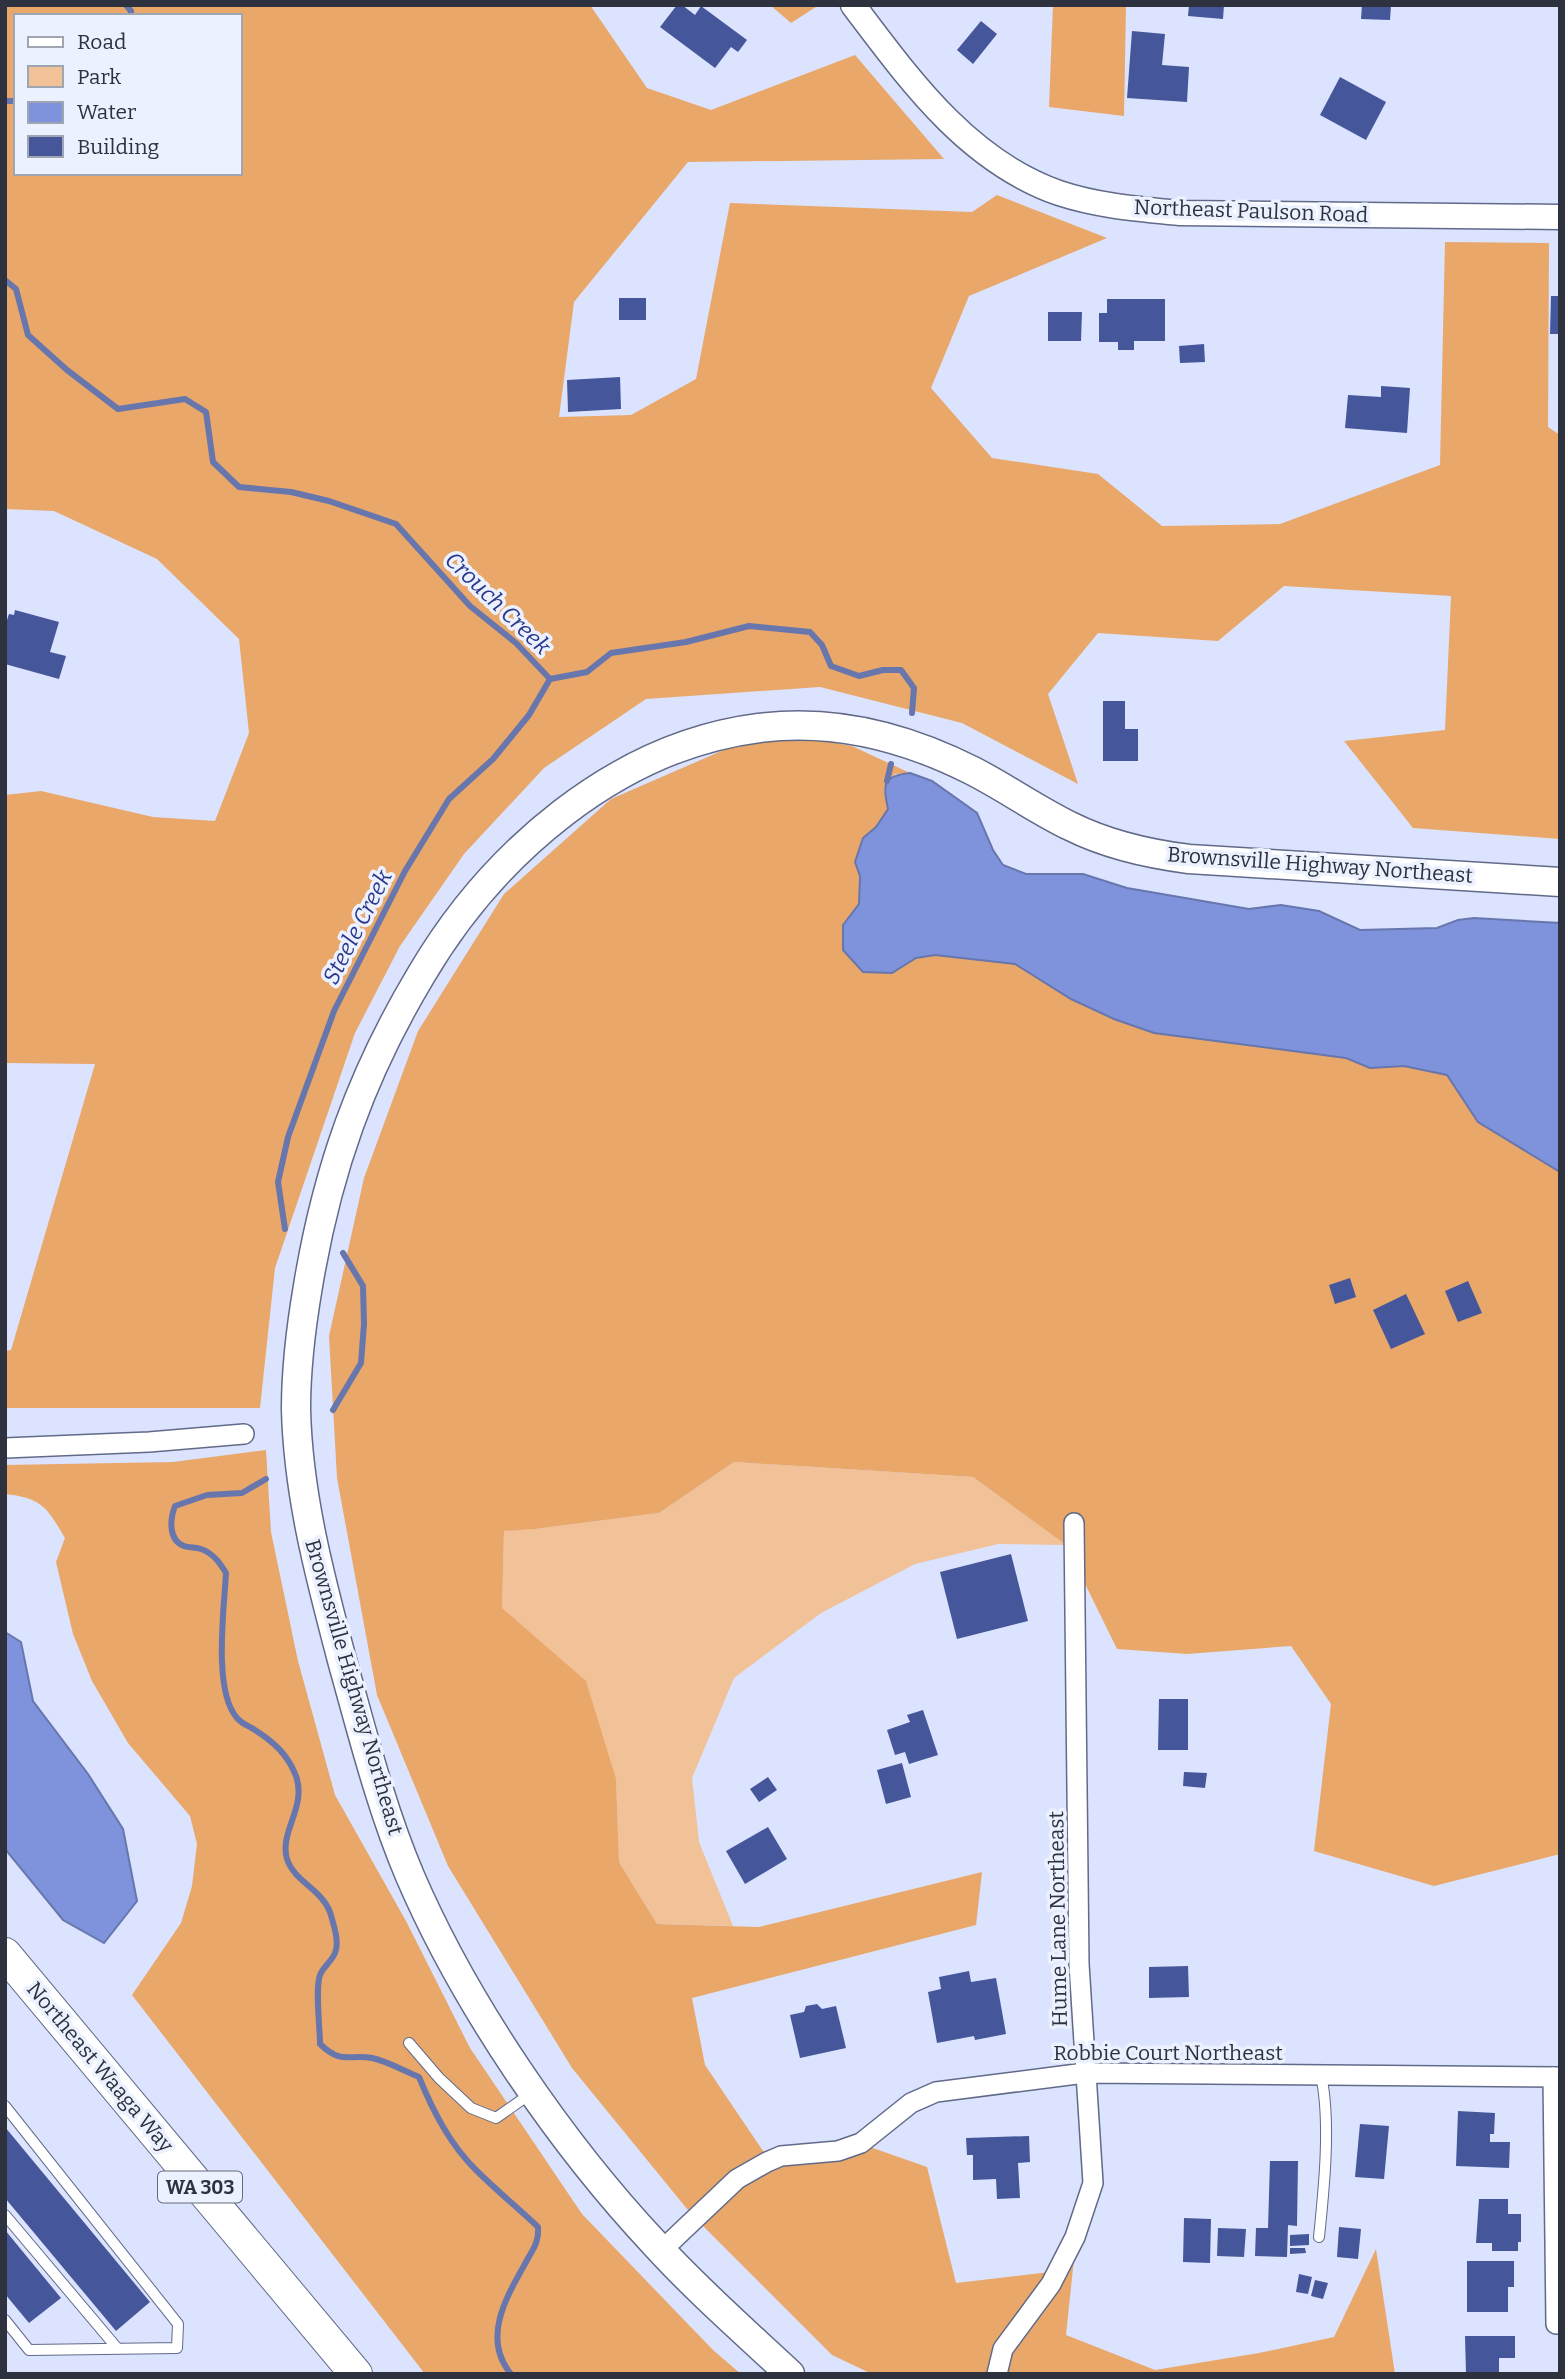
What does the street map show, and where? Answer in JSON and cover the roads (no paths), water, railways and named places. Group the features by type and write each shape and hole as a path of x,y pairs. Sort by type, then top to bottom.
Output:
{"highway":[{"name":"Northeast Waaga Way","path":"5,1954 356,2374"}],"main road":[{"name":"Brownsville Highway Northeast","path":"790,2374 661,2251 599,2179 533,2092 488,2023 444,1946 409,1874 393,1830 352,1693 316,1555 304,1493 296,1408 299,1347 317,1236 336,1160 353,1110 385,1037 456,920 488,883 533,839 580,800 671,750 754,728 783,725 824,726 866,731 908,742 975,772 1072,827 1098,838 1157,854 1189,859 1560,882"}],"street":[{"name":"Northeast Paulson Road","path":"853,5 902,71 968,139 992,158 1033,182 1082,200 1180,213 1560,217"},
{"path":"5,1448 149,1442 244,1434"},
{"name":"Hume Lane Northeast","path":"997,2374 1003,2349 1051,2284 1076,2237 1093,2183 1079,1964 1074,1523"},
{"name":"Robbie Court Northeast","path":"661,2251 737,2179 781,2156 838,2151 861,2143 911,2103 936,2092 1085,2073 1556,2077"},
{"path":"1556,2077 1558,2324"}],"lane":[{"path":"409,2043 439,2078 471,2108 496,2118 533,2092"},
{"path":"1318,2237 1324,2193 1325,2094 1321,2075"},
{"path":"5,2106 178,2324 177,2348 29,2350 5,2320"},
{"path":"5,2215 117,2348"}],"water":[{"path":"910,773 932,781 977,813 993,850 1003,865 1026,874 1083,874 1127,888 1249,909 1281,905 1319,911 1360,930 1437,928 1458,920 1474,918 1560,923 1560,1172 1478,1122 1447,1075 1404,1066 1370,1068 1346,1058 1154,1033 1114,1019 1071,999 1015,964 935,955 916,958 892,973 863,972 843,950 843,925 859,904 860,876 855,862 863,838 876,827 888,809 885,787 889,779"},
{"path":"5,1632 21,1642 33,1701 88,1774 123,1829 137,1901 104,1943 63,1920 5,1849"}],"waterway":[{"path":"126,5 131,14"},
{"path":"5,101 14,101"},
{"name":"Crouch Creek","path":"5,280 16,289 28,335 67,370 118,409 185,399 206,412 213,462 239,487 291,492 329,501 396,524 470,606 516,643 550,679"},
{"name":"Crouch Creek","path":"550,679 587,672 611,653 686,642 749,626 810,632 822,645 831,666 859,676 883,670 901,670 914,688 912,713"},
{"name":"Steele Creek","path":"285,1229 278,1182 288,1137 334,1011 405,871 449,799 493,759 529,715 550,679"},
{"name":"Crouch Creek","path":"887,781 891,764"},
{"name":"Steele Creek","path":"333,1410 361,1363 364,1324 363,1286 343,1253"},
{"name":"Steele Creek","path":"266,1479 242,1493 207,1495 175,1506 171,1523 173,1534 184,1546 199,1548 209,1553 226,1573 222,1670 230,1705 239,1720 280,1750 296,1776 298,1798 287,1839 287,1859 296,1873 326,1904 336,1938 335,1953 321,1972 319,1981 320,2044 340,2057 378,2059 419,2077 436,2115 467,2161 538,2227 535,2246 511,2289 500,2317 498,2346 502,2360 511,2374"}]}
